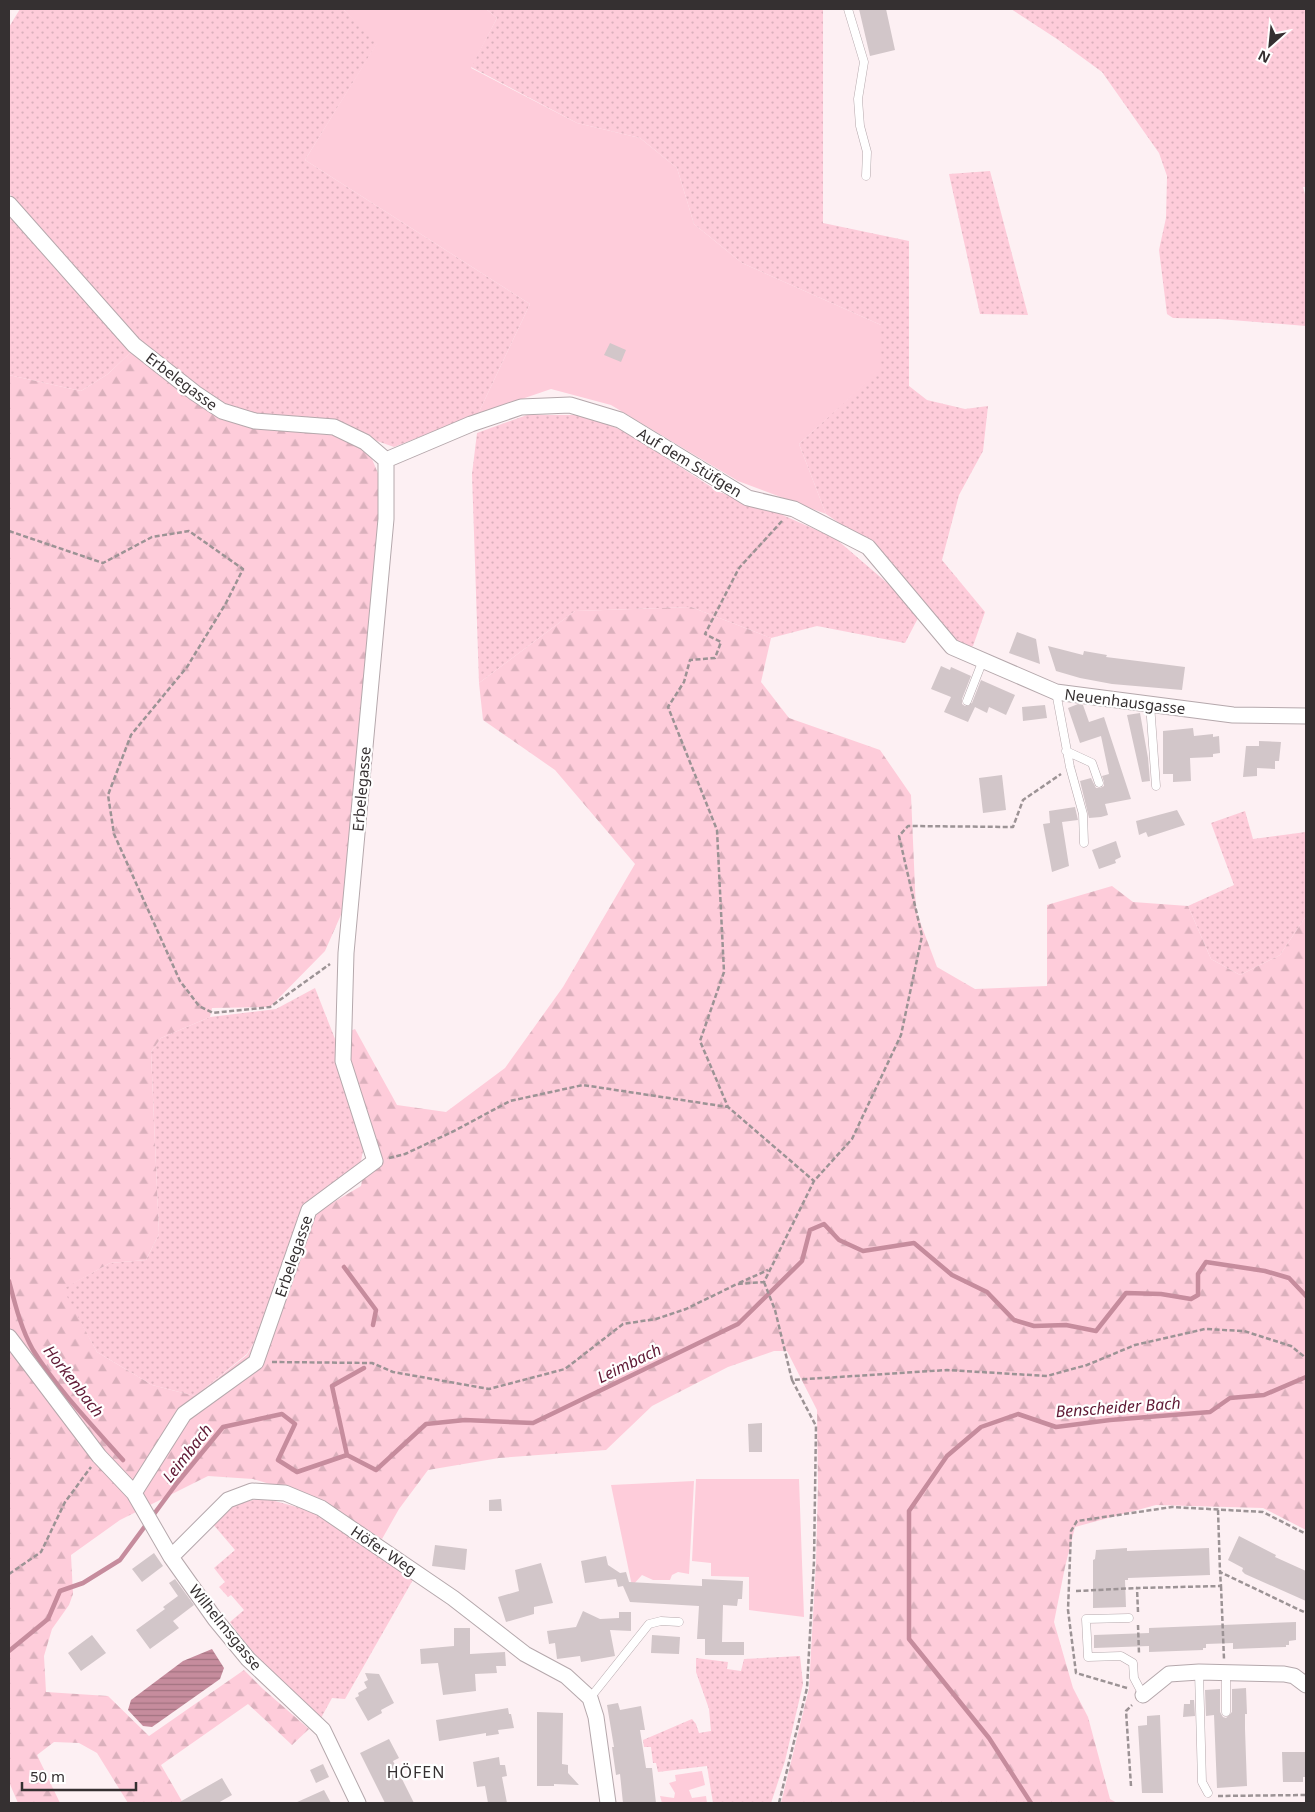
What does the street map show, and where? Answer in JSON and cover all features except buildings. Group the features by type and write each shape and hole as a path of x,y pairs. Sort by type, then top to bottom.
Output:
{"street":[{"name":"Erbelegasse","path":"9,204 134,345 195,393 222,411 255,421 334,427 365,442 386,460 386,519 346,953 343,1061 376,1161 309,1210 256,1362"},
{"name":"Auf dem Stüfgen","path":"386,460 472,424 521,407 570,405 620,420 748,498 794,509 868,547 952,647"},
{"name":"Neuenhausgasse","path":"952,647 1056,692 1233,715 1306,716"},
{"path":"9,1337 99,1456 134,1493 184,1414 256,1362"},
{"name":"Höfer Weg","path":"171,1557 228,1500 252,1491 285,1493 322,1508 391,1554 453,1598 525,1654 566,1676 590,1698"},
{"name":"Wilhelmsgasse","path":"134,1493 171,1557 215,1619 248,1660 323,1730 358,1803"},
{"path":"1143,1695 1169,1674 1199,1672 1284,1674 1294,1676 1306,1685"},
{"path":"590,1698 596,1716 608,1803"}],"lane":[{"path":"848,9 864,62 858,99 860,126 868,152 866,176"},
{"path":"966,701 983,660"},
{"path":"1056,692 1066,751 1083,814 1084,843"},
{"path":"1150,704 1156,786"},
{"path":"1066,751 1092,763 1099,783"},
{"path":"1129,1618 1086,1619 1088,1657 1121,1656 1133,1663 1134,1678 1143,1695"},
{"path":"590,1698 649,1624 661,1620 679,1622"},
{"path":"1199,1672 1202,1782 1208,1793"},
{"path":"1225,1673 1226,1712"}],"path":[{"path":"794,509 739,568 705,634 721,642 715,658 690,660 684,682 668,707 717,830 724,972 700,1041 728,1107 814,1181"},
{"path":"9,532 10,530 103,563 152,537 189,531 243,570 226,604 187,667 131,735 108,795 114,834 180,981 199,1006 213,1013 270,1007 346,953"},
{"path":"779,1803 807,1688 814,1561 816,1426 792,1380 776,1310 764,1282 814,1181 852,1139 901,1035 922,936 899,836 908,826 1013,827 1023,800 1070,767"},
{"path":"376,1161 405,1154 454,1132 510,1101 583,1085 728,1107"},
{"path":"256,1362 372,1363 393,1372 489,1389 565,1369 624,1324 656,1320 770,1269"},
{"path":"737,1284 764,1282"},
{"path":"792,1380 947,1370 1047,1376 1087,1365 1135,1345 1205,1329 1244,1331 1291,1346 1306,1358"},
{"path":"9,1574 41,1552 65,1502 99,1456"},
{"path":"1131,1786 1126,1711 1143,1695 1112,1682 1076,1673 1068,1610 1070,1530 1077,1521 1172,1507 1263,1512 1306,1534"},
{"path":"1218,1510 1225,1673"},
{"path":"1220,1572 1306,1613"},
{"path":"1076,1591 1220,1586"},
{"path":"1137,1588 1138,1616"},
{"path":"1134,1667 1140,1663 1138,1625"},
{"path":"1208,1793 1211,1796 1306,1795"}],"green space":[{"path":"20,9 343,9 378,42 305,160 530,304 478,414 394,447 335,426 222,408 139,344 9,193 9,27"},
{"path":"343,9 486,9 497,18 471,68 577,123 640,138 677,168 694,224 742,263 881,325 881,369 799,444 826,514 738,481 611,405 551,389 478,414 530,304 305,160 377,43"},
{"path":"486,9 823,9 823,223 909,241 909,386 927,400 965,409 988,406 983,451 959,495 942,560 985,612 973,646 963,647 874,547 826,514 799,444 880,369 881,325 742,263 694,224 677,168 640,138 577,123 471,67 497,18"},
{"path":"1011,9 1306,9 1306,187 1303,187 1306,198 1306,326 1219,319 1173,318 1167,314 1159,250 1166,218 1167,176 1159,153 1102,72 1057,39"},
{"path":"990,171 1028,315 980,314 949,174"},
{"path":"9,208 132,351 108,374 81,391 9,375"},
{"path":"134,349 221,412 332,430 367,447 382,483 381,520 344,908 325,951 270,1007 212,1008 210,1017 161,1038 151,1052 159,1234 146,1260 110,1263 63,1289 97,1352 152,1385 195,1396 247,1355 290,1283 303,1220 361,1186 369,1144 345,1033 355,1029 397,1105 446,1112 505,1068 563,987 635,864 555,770 483,720 479,683 575,611 691,607 771,638 761,682 789,718 880,750 911,795 916,911 937,967 975,989 1047,986 1047,905 1112,886 1133,902 1188,906 1211,959 1240,975 1280,955 1306,916 1306,1530 1263,1508 1156,1505 1075,1527 1054,1622 1073,1688 1088,1717 1110,1799 1117,1803 781,1803 809,1688 816,1562 817,1410 787,1351 774,1351 728,1367 652,1406 606,1450 499,1458 428,1470 399,1509 382,1539 313,1497 253,1479 208,1476 120,1520 71,1555 73,1594 69,1605 52,1629 44,1656 46,1692 108,1696 149,1736 244,1670 309,1729 292,1745 248,1704 161,1765 183,1803 128,1803 97,1753 79,1743 54,1742 37,1755 60,1803 18,1803 9,1782 9,375 81,391 108,374"},
{"path":"527,415 585,415 626,432 719,492 771,510 835,538 893,588 918,618 905,643 817,626 771,638 691,607 575,611 479,683 472,474 477,433"},
{"path":"1245,811 1253,839 1306,832 1306,916 1280,955 1240,975 1211,959 1188,906 1234,885 1211,823"},
{"path":"315,988 337,1044 364,1146 360,1166 306,1207 266,1323 247,1354 195,1396 152,1385 97,1352 62,1289 110,1263 146,1260 159,1234 151,1052 161,1038 210,1017 276,1009"},
{"path":"696,1479 799,1479 804,1617 749,1610 749,1577 711,1576 711,1563 692,1561"},
{"path":"694,1481 689,1574 678,1572 672,1575 670,1580 653,1580 642,1575 632,1586 611,1485"},
{"path":"264,1498 304,1509 332,1521 414,1578 345,1699 332,1698 321,1718 261,1661 230,1622 244,1610 231,1595 228,1597 219,1587 225,1582 214,1568 235,1550 212,1523 237,1503"},
{"path":"800,1656 803,1684 785,1761 771,1803 713,1803 707,1766 658,1772 656,1763 653,1763 651,1747 644,1747 643,1740 692,1719 699,1733 711,1731 709,1709 696,1672 696,1658 728,1662 727,1669 741,1671 744,1659"},
{"path":"702,1771 705,1785 689,1790 692,1798 706,1796 707,1803 662,1803 660,1796 674,1798 675,1793 669,1783 676,1781 675,1775"}],"shaded area":[{"path":"212,1649 224,1668 220,1679 152,1727 143,1726 128,1710 131,1700 183,1661"}],"waterway":[{"name":"Leimbach","path":"9,1651 48,1619 60,1591 83,1583 120,1560 177,1483 223,1427 282,1414 295,1424 278,1460 297,1472 347,1455 376,1470 426,1424 465,1420 533,1423 738,1324 802,1261 810,1230 824,1224 839,1240 863,1251 914,1243 952,1275 987,1292 1014,1320 1034,1326 1066,1325 1096,1331 1126,1293 1161,1294 1191,1299 1198,1295 1198,1274 1206,1262 1265,1271 1289,1278 1306,1296"},
{"path":"344,1267 376,1310 373,1325"},
{"name":"Horkenbach","path":"9,1281 22,1325 33,1350 64,1393 123,1460"},
{"path":"347,1455 332,1386 364,1368"},
{"name":"Benscheider Bach","path":"1031,1803 989,1738 909,1639 909,1511 947,1456 981,1427 1018,1414 1056,1427 1110,1420 1210,1412 1230,1398 1264,1395 1306,1377"},
{"path":"169,1478 177,1483"}],"district":[{"name":"HÖFEN","path":"416,1772"}]}
